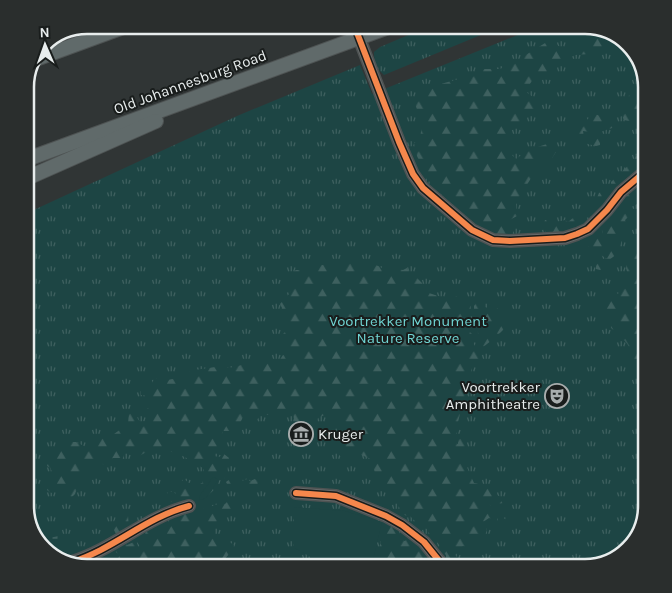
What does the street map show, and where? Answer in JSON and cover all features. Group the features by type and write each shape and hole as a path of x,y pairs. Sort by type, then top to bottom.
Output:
{"main road":[{"path":"43,57 104,34"},
{"name":"Old Johannesburg Road","path":"34,157 271,70 350,34"},
{"path":"34,175 271,70"}],"street":[{"path":"358,34 413,174 423,188 472,230 493,240 510,241 564,238 577,234 588,229 607,210 621,192 638,178"},
{"path":"296,492 336,496 386,516 424,542 438,559"},
{"path":"82,559 158,517 189,506"}],"green space":[{"path":"411,34 483,34 384,75 375,62 374,52 380,47"},
{"name":"Voortrekker Monument Nature Reserve","path":"520,34 596,35 615,43 629,57 634,66 638,83 638,507 634,527 629,536 623,544 606,555 586,559 86,559 66,555 57,550 43,536 38,527 34,510 34,210 237,116 360,65 372,94"},
{"path":"584,34 606,38 623,49 630,59 626,60 607,44 589,54 575,55 561,62 548,80 534,78 525,91 535,99 534,112 507,134 508,151 516,159 528,150 547,144 556,152 552,158 540,164 516,202 517,216 508,221 515,229 511,236 490,235 466,223 451,200 443,196 430,183 417,156 414,143 420,140 422,123 415,104 420,93 430,87 473,75 484,69 500,69 550,40 567,52 581,44"},
{"path":"638,86 638,117 629,121 624,120 622,116 618,117 616,109 621,109 628,100 630,90"},
{"path":"593,113 612,118 616,124 615,127 597,133 583,131 584,138 596,137 600,140 600,145 596,146 576,141 568,126 587,120"},
{"path":"638,154 638,174 622,184 615,197 603,205 598,212 593,207 599,193 606,188 611,188 611,182 633,161"},
{"path":"638,183 638,204 631,207 632,213 625,220 627,225 619,236 622,240 617,254 609,260 601,255 602,269 600,270 596,269 596,251 584,246 584,238 590,231 600,239 603,234 601,226 604,223 603,220 614,203"},
{"path":"580,214 585,215 586,223 568,229 565,232 548,233 543,227 545,220 557,222 565,220 568,222 573,218 577,218"},
{"path":"638,246 638,366 631,359 631,352 624,340 619,336 620,332 611,328 600,308 601,302 610,301 616,294 620,293 618,288 623,279 628,275 626,268 627,260"},
{"path":"331,260 337,262 351,261 382,268 383,266 403,270 407,268 411,275 423,284 426,292 444,298 456,296 471,306 469,331 472,334 479,358 478,361 474,360 471,372 468,374 470,382 465,382 464,386 467,389 465,391 467,395 461,399 464,405 460,405 461,410 458,422 461,427 456,434 456,443 458,444 458,439 462,438 467,445 465,451 461,449 460,452 474,483 479,484 483,489 489,488 500,497 503,503 497,504 493,500 487,499 486,501 506,520 505,524 498,522 496,518 489,518 483,522 487,530 485,535 475,538 478,548 471,552 463,546 455,555 459,559 446,559 446,555 425,525 419,525 410,516 406,516 392,496 373,484 370,479 375,473 371,459 359,454 350,462 340,456 337,451 340,446 354,442 356,435 351,436 346,429 348,422 333,420 327,414 318,418 316,424 310,429 296,429 293,414 261,415 253,424 243,417 240,423 234,424 230,431 223,431 214,456 219,457 224,454 229,458 224,479 220,479 216,488 203,500 190,499 188,504 181,507 176,504 176,500 171,502 165,500 168,491 174,492 177,496 182,487 180,485 181,482 184,479 196,486 202,483 204,469 182,456 164,450 147,452 140,456 132,455 125,451 123,458 113,458 109,460 109,464 104,465 100,462 99,468 81,477 75,494 71,498 60,489 51,493 47,490 48,486 56,484 51,479 51,468 47,466 48,463 44,458 56,454 63,445 66,446 70,442 76,442 86,447 95,435 107,439 128,424 129,412 134,413 140,422 148,421 146,410 151,405 149,396 141,395 141,391 152,383 155,378 167,380 195,370 235,367 258,360 262,364 268,358 275,362 279,361 283,355 289,356 289,350 281,341 282,335 288,329 278,320 282,308 280,304 290,293 291,285 295,282 293,272 296,270 316,270 316,266 329,264"},
{"path":"477,302 484,304 488,308 488,305 492,304 498,309 503,309 509,320 503,330 483,347 478,342 476,313 474,311 474,306"},
{"path":"213,477 218,479 213,489 209,495 200,500 199,497"},
{"path":"241,478 243,481 255,479 260,482 253,487 239,488 228,486 226,482 230,479 234,482"},
{"path":"229,500 234,501 232,504 238,504 239,507 219,517 216,523 213,524 216,538 224,540 224,543 228,541 234,545 224,559 118,559 120,555 113,550 113,545 119,540 112,526 122,510 128,515 129,530 125,541 127,545 134,542 144,553 136,540 142,536 148,540 145,533 157,526 159,521 164,520 167,523 170,521 168,518 182,514 192,508 197,511 221,503 225,504"},
{"path":"294,507 345,511 382,522 373,559 312,559 293,547"},
{"path":"635,516 637,517 632,531 630,528"},
{"path":"386,522 395,525 404,541 413,538 434,559 376,559"},
{"path":"59,536 62,550 57,550 45,539"}],"cycle path":[{"path":"357,34 413,174 423,188 472,230 493,240 565,238 588,229 607,210 621,192 638,178"},
{"path":"296,493 336,496 386,516 402,525 424,542 438,559"},
{"path":"81,558 158,518 189,506"}],"place":[{"name":"Voortrekker Amphitheatre","path":"557,396"},
{"name":"Kruger","path":"301,434"}]}
